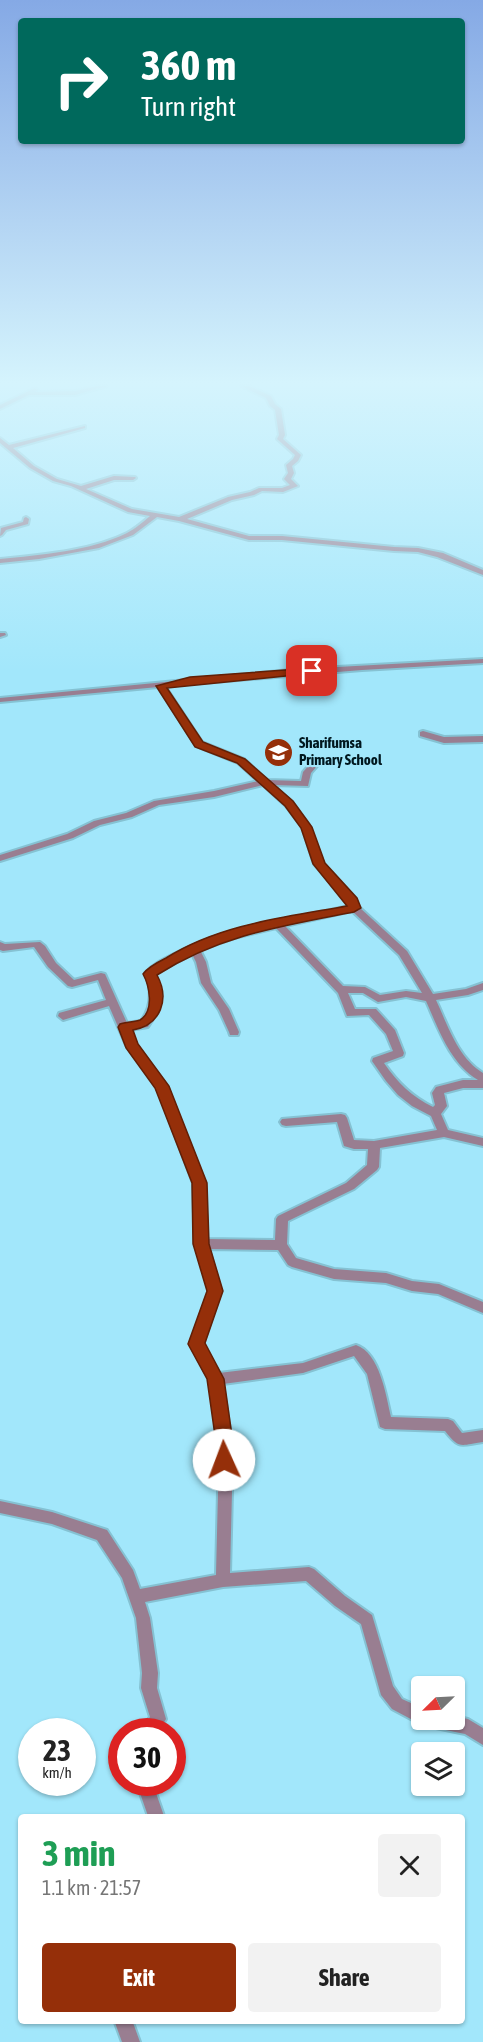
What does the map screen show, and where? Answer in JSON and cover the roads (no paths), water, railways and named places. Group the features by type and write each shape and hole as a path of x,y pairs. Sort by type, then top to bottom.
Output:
{"street":[{"path":"59,481 81,488 130,510 180,519 249,538 282,538 394,549 412,547 448,557 483,573"},
{"path":"81,488 103,481"},
{"path":"180,519 231,498 252,494 261,489 283,490 295,486 290,481"},
{"path":"0,561 39,558 96,546 131,534 157,514"},
{"path":"0,534 3,529 26,523 26,519"},
{"path":"0,700 32,694 161,686 190,681 392,664 483,661"},
{"path":"161,686 199,744 241,761 297,814 306,827 319,864 352,901 354,908 403,953 430,998 450,1043 470,1070 483,1078"},
{"path":"423,734 444,740 483,739"},
{"path":"0,858 70,837 97,823 129,815 157,803 214,794 264,782 305,784 306,772 314,765"},
{"path":"125,1027 144,1024 153,1013 156,986 150,974 194,949 255,927 354,908"},
{"path":"278,924 340,989 351,1013 372,1011 398,1046 399,1053 377,1061 391,1082 410,1101 435,1113 444,1133"},
{"path":"0,945 3,948 36,944 52,965 72,984 101,976 131,1045 162,1086 199,1183 201,1244 215,1291 196,1344 216,1379 226,1450 223,1580"},
{"path":"194,949 206,983 224,1009 234,1032"},
{"path":"340,989 365,990 378,999 406,994 430,998 468,992 483,986"},
{"path":"63,1016 112,1002"},
{"path":"435,1113 441,1106 438,1093 440,1089 463,1084 483,1084"},
{"path":"286,1122 341,1118 348,1143 374,1146 444,1133 483,1142"},
{"path":"374,1146 373,1167 350,1186 282,1219 281,1245 292,1262 334,1274 386,1278 412,1286 439,1289 483,1308"},
{"path":"201,1244 281,1245"},
{"path":"216,1379 303,1368 356,1350 366,1358 385,1423 448,1425 459,1439 483,1436"},
{"path":"0,1508 52,1518 102,1535 128,1575 143,1618 150,1673 149,1688 158,1718"},
{"path":"135,1598 223,1580 309,1574 340,1601 367,1620 386,1690 397,1704 411,1711"},
{"path":"465,1726 483,1737"},
{"path":"149,1796 155,1814"},
{"path":"124,2024 131,2042"}],"place":[{"name":"Sharifumsa Primary School","path":"278,752"}]}
